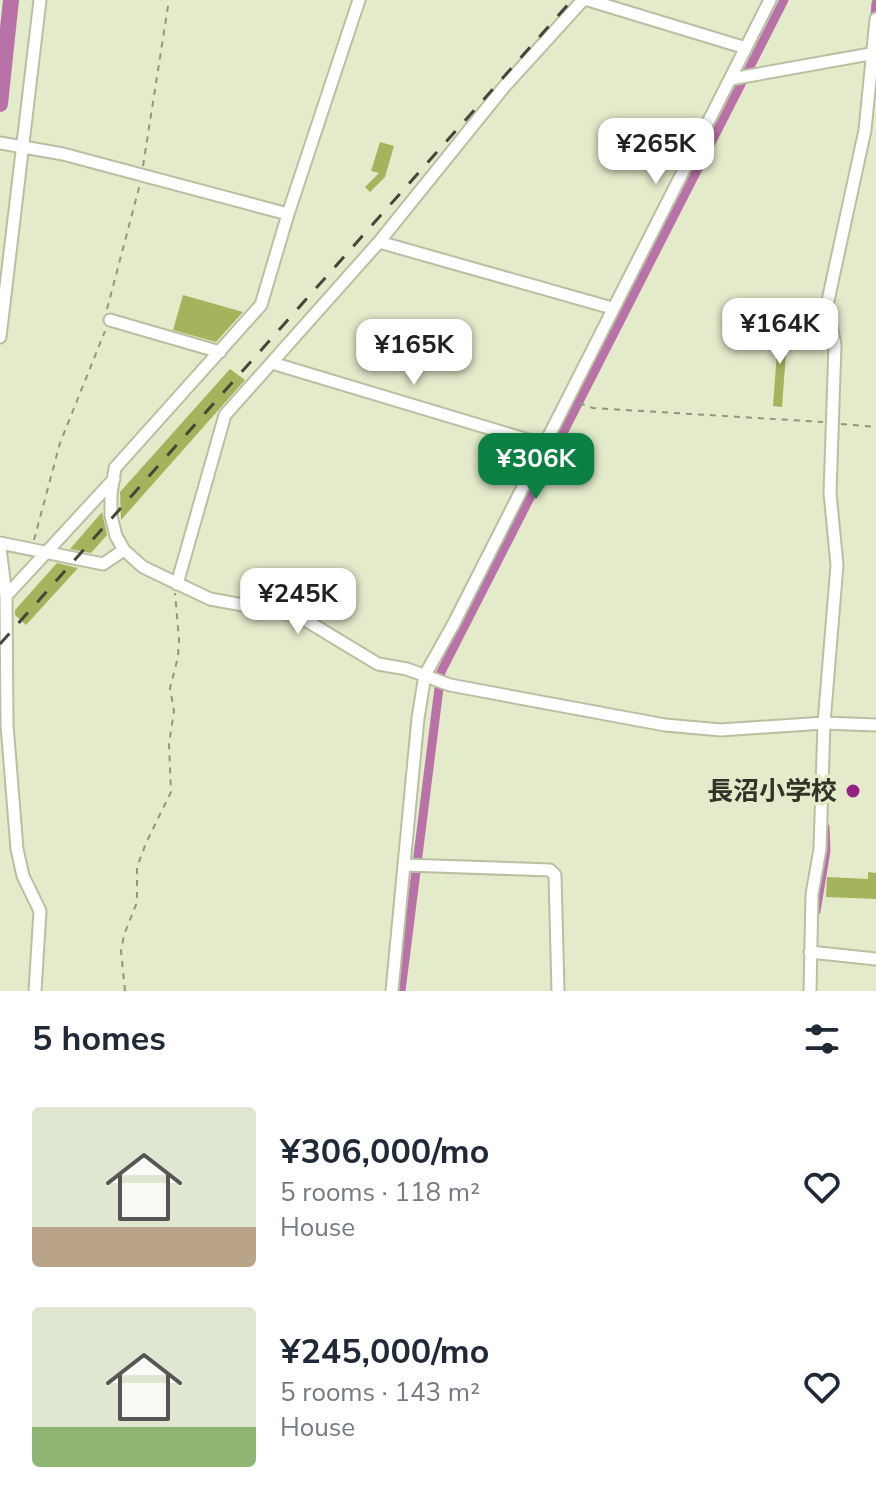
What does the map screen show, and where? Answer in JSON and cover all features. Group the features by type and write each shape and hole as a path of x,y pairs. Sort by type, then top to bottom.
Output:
{"street":[{"path":"0,337 40,0"},
{"path":"359,0 261,305 115,468 111,516 116,536 124,550 143,567 210,599 297,615 364,658 434,680 665,725 721,730 824,723 876,725"},
{"path":"177,584 225,415 379,242 504,87 586,0 746,48"},
{"path":"392,991 413,865 418,718 454,623 612,308 734,79 770,0"},
{"path":"810,991 812,894 820,849 824,723 837,565 830,493 835,345 827,305 865,130 876,19"},
{"path":"734,79 874,54"},
{"path":"0,143 63,154 288,214"},
{"path":"379,242 612,308"},
{"path":"110,320 220,352"},
{"path":"272,363 545,445"},
{"path":"6,596 114,479"},
{"path":"35,991 40,911 23,876 17,849 7,725 6,596 0,546 32,549 103,564 124,550"},
{"path":"413,865 550,870 555,875 558,991"},
{"path":"810,952 876,959"}],"path":[{"path":"32,549 60,443 110,320 107,309 142,175 169,0"},
{"path":"582,404 593,408 876,427"},
{"path":"125,991 121,951 137,902 137,867 171,792 169,744 174,711 170,688 178,657 174,596 177,584"}],"building":[{"path":"380,142 394,146 385,177 370,192 365,187 379,173 371,171"},
{"path":"183,295 243,312 216,342 173,330"},
{"path":"779,324 788,325 782,407 773,406"},
{"path":"230,369 245,380 121,520 120,492"},
{"path":"102,512 107,535 91,553 70,549"},
{"path":"57,563 78,568 26,625 15,615 15,610"},
{"path":"868,872 876,873 876,899 826,897 827,877 868,879"}],"waterway":[{"path":"0,104 11,0"},
{"path":"401,991 441,672 784,0"},
{"path":"875,15 876,3"},
{"path":"816,911 826,851 825,827"}],"railway":[{"path":"0,644 572,0"}],"place":[{"name":"長沼小学校","path":"853,791"}]}
